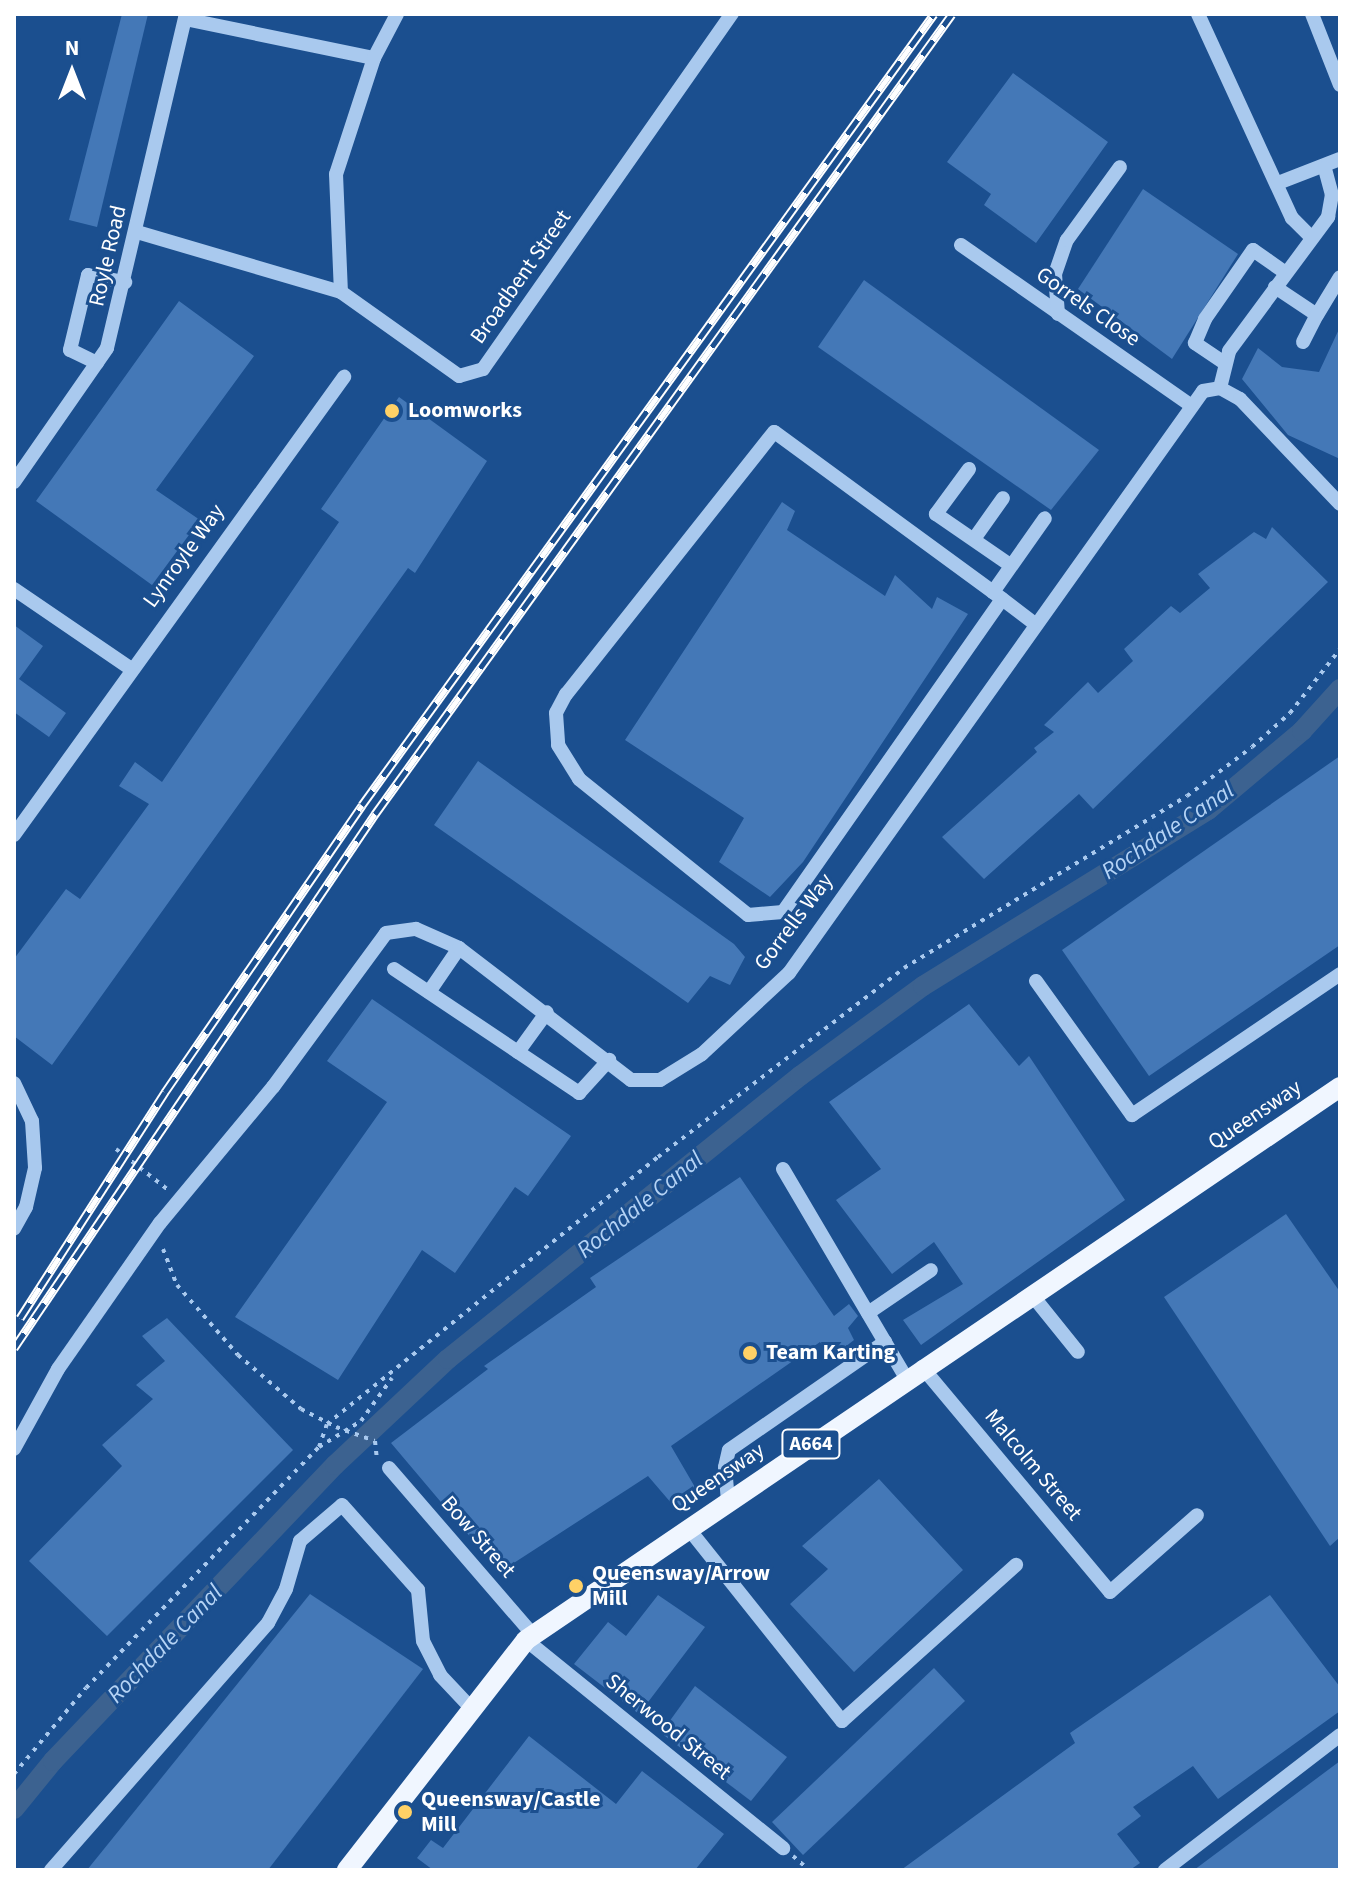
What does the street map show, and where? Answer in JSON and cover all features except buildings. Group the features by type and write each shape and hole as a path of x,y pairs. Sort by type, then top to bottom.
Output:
{"main road":[{"name":"Queensway","path":"347,1870 530,1637 914,1373 1340,1087"}],"street":[{"path":"341,292 336,174 374,58 397,14"},
{"path":"1198,14 1292,218 1311,237"},
{"path":"1312,14 1340,85"},
{"path":"186,17 374,58"},
{"name":"Royle Road","path":"14,482 97,363 114,331 186,17"},
{"name":"Broadbent Street","path":"137,232 341,292 459,376 483,369 724,17"},
{"path":"1278,183 1325,168 1340,159"},
{"path":"1058,314 1055,274 1067,240 1120,167"},
{"path":"1325,168 1332,195 1328,217 1285,272 1223,362 1220,388 1240,399 1340,504"},
{"name":"Gorrels Close","path":"961,245 1190,405"},
{"path":"1223,362 1195,343 1205,319 1253,250 1285,272"},
{"path":"97,363 70,350 88,275 125,282"},
{"path":"1303,342 1340,277"},
{"path":"1275,287 1317,315"},
{"name":"Lynroyle Way","path":"14,835 130,668 344,377"},
{"name":"Gorrells Way","path":"14,1449 58,1369 163,1229 179,1199 273,1087 378,938 395,930 416,929 459,948 547,1012 631,1080 660,1080 702,1054 789,973 1190,405 1203,391 1220,388"},
{"path":"1035,624 997,596 774,432 566,694 556,713 558,745 579,779 748,915 783,912 997,596 1010,565 1045,518"},
{"path":"969,469 936,514 1010,565"},
{"path":"974,539 1003,498"},
{"path":"14,589 130,668"},
{"path":"429,992 459,948"},
{"path":"394,969 579,1093 609,1060"},
{"path":"1036,981 1132,1115 1340,974"},
{"path":"518,1052 547,1012"},
{"path":"14,1083 32,1121 35,1168 26,1207 14,1229"},
{"name":"Malcolm Street","path":"783,1169 885,1342 1110,1592 1197,1515"},
{"path":"868,1313 931,1270"},
{"path":"1032,1295 1078,1352"},
{"path":"728,1501 729,1450 885,1342"},
{"name":"Bow Street","path":"389,1468 530,1637"},
{"path":"51,1870 268,1623 286,1589 300,1541 342,1505 418,1590 423,1641 440,1675 472,1709"},
{"path":"688,1528 842,1721 1016,1565"},
{"name":"Sherwood Street","path":"530,1637 783,1848"},
{"path":"1165,1870 1340,1735"}],"path":[{"path":"319,1447 327,1424 396,1373 658,1157 904,968 1187,796 1252,747 1290,713 1340,649"},
{"path":"116,1149 179,1199"},
{"path":"163,1229 162,1248 177,1285 238,1355 327,1424 375,1441"},
{"path":"14,1774 86,1688 319,1447 361,1421 396,1373"}],"waterway":[{"name":"Rochdale Canal","path":"14,1809 53,1761 335,1465 448,1359 800,1076 923,986 1208,810 1302,731 1340,689"}],"railway":[{"path":"20,1318 165,1092 362,805 934,14"},
{"path":"14,1348 375,814 952,14"}],"place":[{"name":"Loomworks","path":"392,411"},
{"name":"Team Karting","path":"750,1353"},
{"name":"Queensway/Arrow Mill","path":"576,1586"},
{"name":"Queensway/Castle Mill","path":"405,1812"}]}
